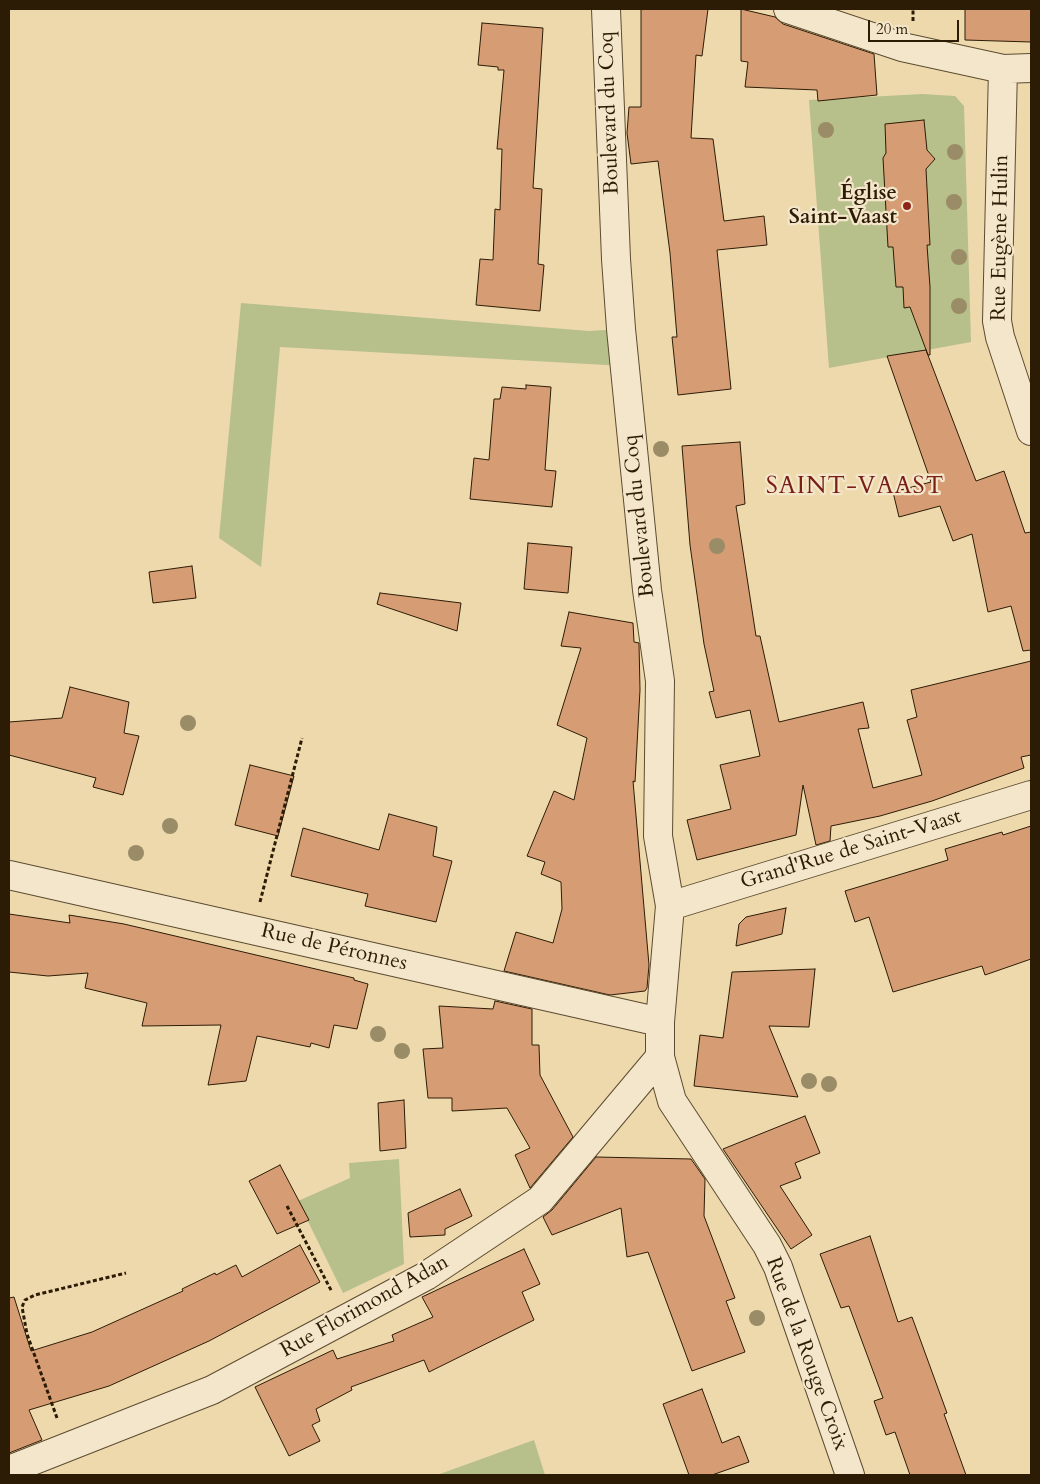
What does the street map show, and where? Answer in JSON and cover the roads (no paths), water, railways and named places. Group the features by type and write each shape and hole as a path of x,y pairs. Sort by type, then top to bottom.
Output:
{"street":[{"name":"Boulevard du Coq","path":"606,9 616,259 647,590 660,681 658,836 670,906 660,1022"},
{"path":"788,9 897,45 1003,69 1031,68"},
{"name":"Rue Eugène Hulin","path":"1003,69 997,321 1000,337 1031,431"},
{"name":"Grand'Rue de Saint-Vaast","path":"670,906 1031,795"},
{"name":"Rue de Péronnes","path":"9,875 660,1022"},
{"name":"Rue de la Rouge Croix","path":"660,1022 660,1057 672,1101 767,1245 778,1267 850,1475"},
{"name":"Rue Florimond Adan","path":"9,1470 212,1390 426,1276 540,1200 660,1057"}],"place":[{"name":"Église Saint-Vaast","path":"907,206"}],"district":[{"name":"SAINT-VAAST","path":"855,487"}]}
